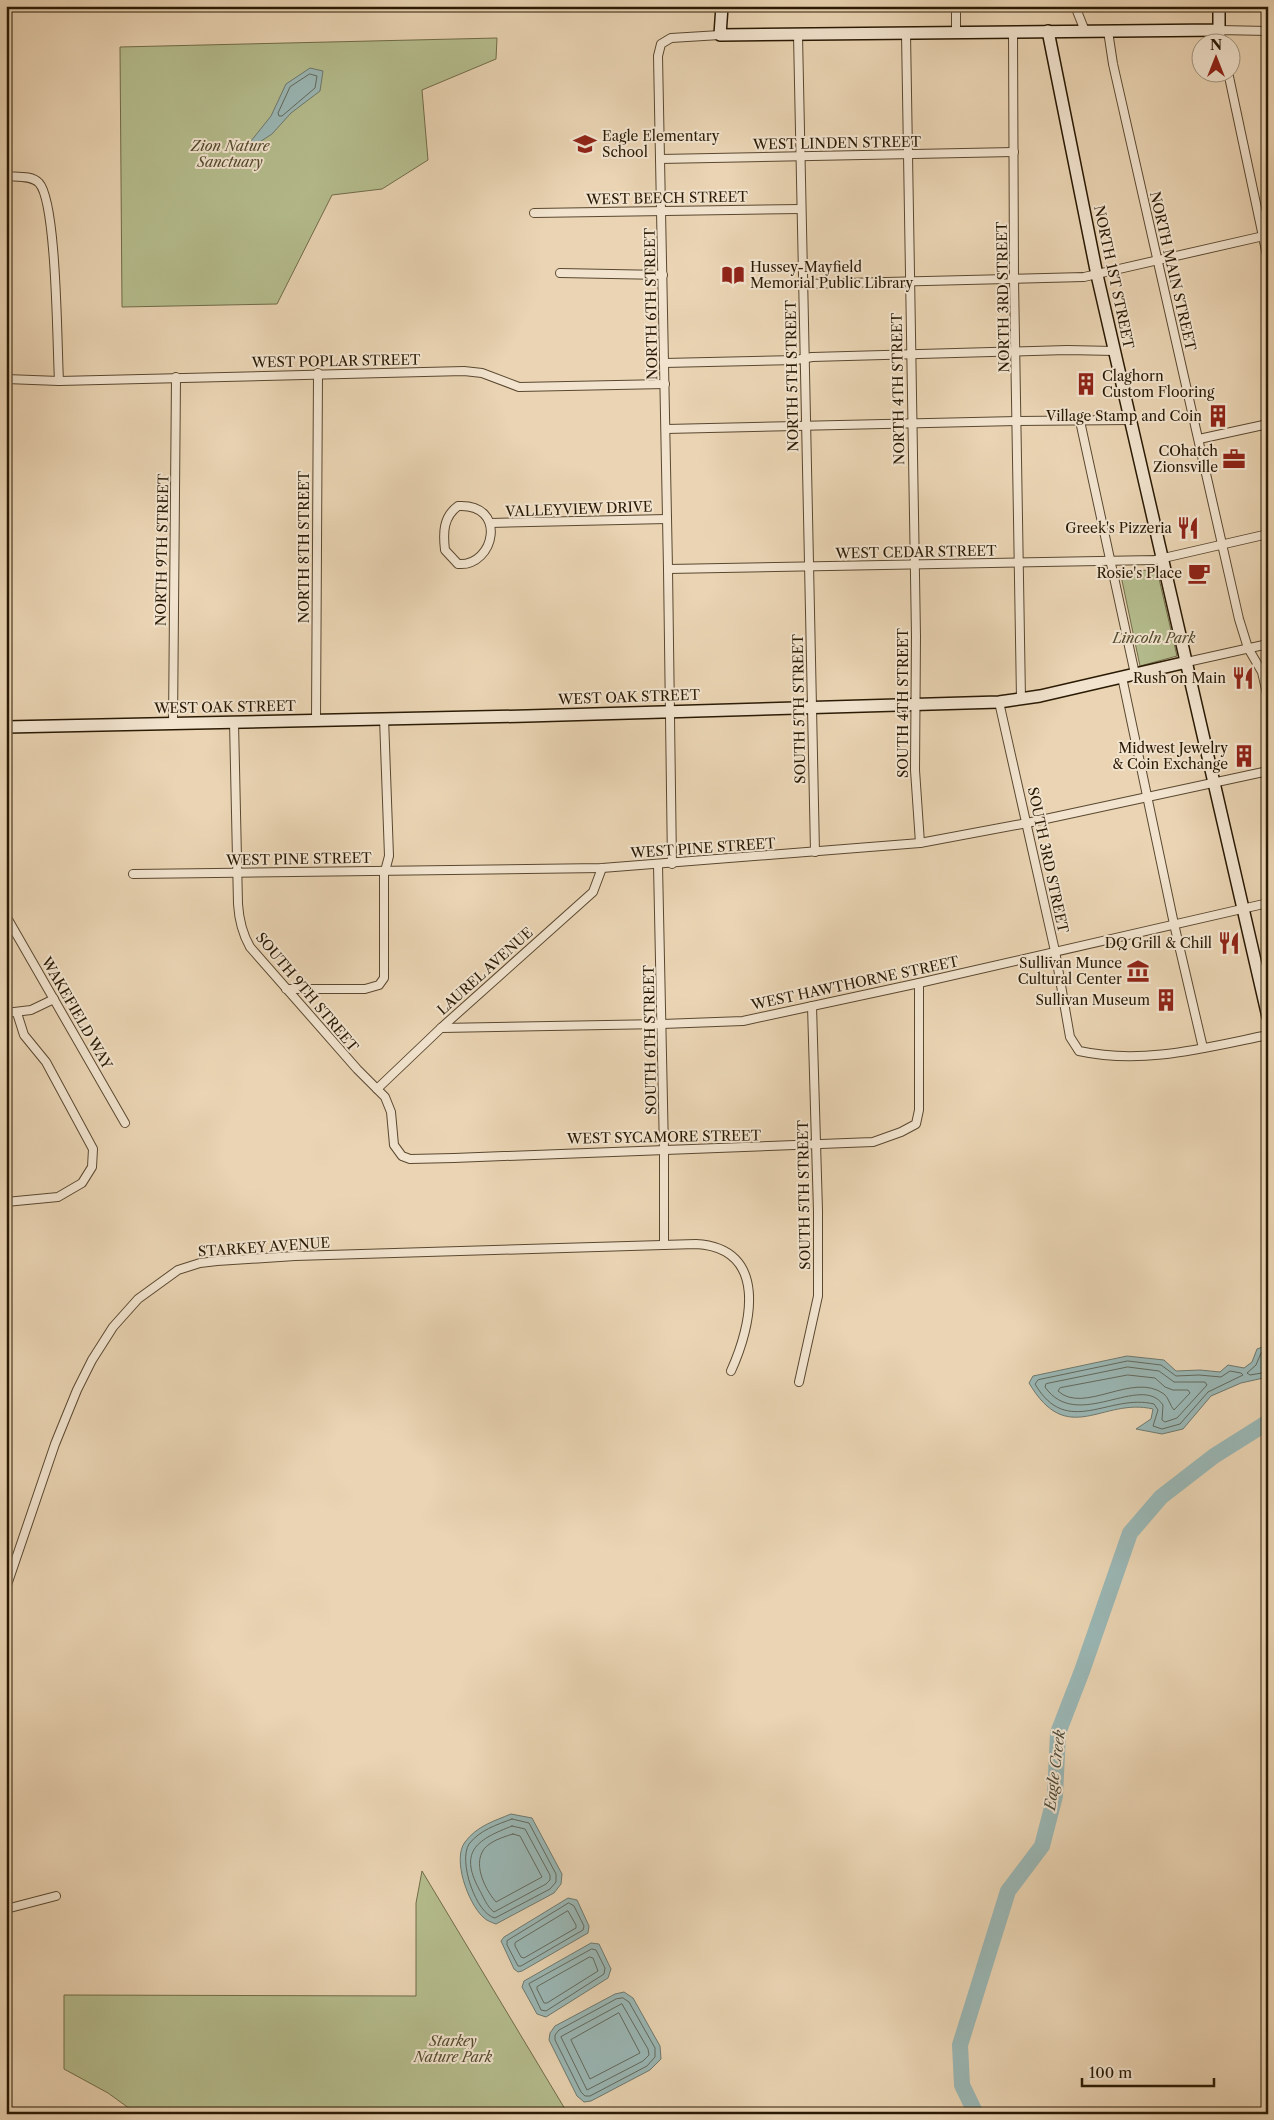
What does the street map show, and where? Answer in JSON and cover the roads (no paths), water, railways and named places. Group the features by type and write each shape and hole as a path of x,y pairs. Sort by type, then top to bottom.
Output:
{"main road":[{"path":"722,6 720,35 1219,30 1219,6"},
{"name":"NORTH 1ST STREET","path":"1048,31 1097,275 1268,1017"},
{"name":"WEST OAK STREET","path":"6,727 669,712 812,706 1000,702 1187,662"}],"street":[{"path":"956,6 956,32"},
{"path":"1075,6 1085,31"},
{"path":"1219,30 1268,31"},
{"name":"NORTH 3RD STREET","path":"1013,31 1018,563"},
{"name":"NORTH MAIN STREET","path":"1108,32 1113,64 1239,619 1248,648 1262,672 1268,698"},
{"name":"NORTH 4TH STREET","path":"906,33 913,564"},
{"name":"NORTH 6TH STREET","path":"668,569 658,56 661,44 665,40 686,36 720,35"},
{"name":"NORTH 5TH STREET","path":"798,35 808,566"},
{"path":"1230,82 1265,236 1268,260"},
{"name":"WEST LINDEN STREET","path":"660,158 1014,152"},
{"path":"6,176 37,181 45,192 56,270 55,317 59,380"},
{"name":"WEST BEECH STREET","path":"534,213 801,208"},
{"path":"803,284 1097,275 1265,236"},
{"path":"560,273 663,275"},
{"path":"664,363 805,358 812,356 1067,350 1115,351"},
{"name":"WEST POPLAR STREET","path":"6,379 59,380 464,371 482,373 519,387 665,384"},
{"name":"NORTH 8TH STREET","path":"316,720 318,373"},
{"name":"NORTH 9TH STREET","path":"173,724 176,377"},
{"path":"666,429 1131,420"},
{"path":"1080,421 1135,674"},
{"path":"1198,439 1268,424"},
{"name":"VALLEYVIEW DRIVE","path":"458,506 469,506 479,510 489,519 490,524 491,529 488,543 477,560 467,564 458,564 445,550 445,525 450,512 458,506"},
{"name":"VALLEYVIEW DRIVE","path":"490,524 667,519"},
{"name":"WEST CEDAR STREET","path":"668,569 1111,562 1163,558 1268,534"},
{"path":"1018,563 1021,698"},
{"name":"SOUTH 4TH STREET","path":"913,564 916,770 920,843"},
{"name":"SOUTH 5TH STREET","path":"808,566 815,852"},
{"path":"668,569 672,864"},
{"name":"WEST OAK STREET","path":"1187,662 1268,644"},
{"path":"1122,677 1174,924 1203,1048 1268,1035"},
{"name":"SOUTH 3RD STREET","path":"1000,702 1055,951 1070,1037 1078,1051 1099,1055 1158,1056 1203,1048"},
{"path":"286,989 365,989 379,985 384,978 386,968 384,881 385,869 390,856 384,718"},
{"name":"SOUTH 9TH STREET","path":"234,722 240,923 243,934 250,947 286,989 356,1069 385,1097 389,1104 396,1150 402,1156 410,1159"},
{"name":"WEST PINE STREET","path":"133,874 385,869 602,868 920,843 1027,823 1268,771"},
{"name":"SOUTH 6TH STREET","path":"658,865 664,1245"},
{"name":"LAUREL AVENUE","path":"377,1089 441,1028 593,892 602,868"},
{"name":"WEST HAWTHORNE STREET","path":"441,1028 743,1021 919,983 1268,903"},
{"name":"WAKEFIELD WAY","path":"6,916 125,1123"},
{"name":"WEST SYCAMORE STREET","path":"410,1159 817,1146 873,1142 901,1132 916,1124 919,1110 919,983"},
{"path":"6,1013 31,1010 54,999"},
{"name":"SOUTH 5TH STREET","path":"799,1382 818,1296 817,1146 812,1006"},
{"path":"6,1202 58,1197 82,1183 92,1167 93,1149 46,1062 24,1035 17,1013"},
{"name":"STARKEY AVENUE","path":"6,1588 55,1444 77,1390 92,1360 113,1327 138,1299 178,1270 200,1263 295,1256 696,1244 720,1247 741,1265 748,1281 749,1298 742,1347 731,1371"},
{"path":"6,1909 56,1896"}],"water":[{"path":"310,68 323,71 320,91 291,113 272,134 249,149 247,146 271,116 286,84"},
{"path":"1268,1345 1268,1377 1241,1383 1211,1396 1183,1429 1162,1434 1136,1429 1151,1419 1153,1409 1135,1407 1072,1417 1058,1413 1043,1403 1029,1383 1033,1376 1127,1356 1164,1360 1176,1371 1200,1370 1220,1372 1228,1365 1244,1368 1252,1362 1257,1349"},
{"path":"511,1814 532,1818 562,1874 561,1884 554,1893 496,1924 483,1917 467,1892 461,1870 461,1850 465,1842 475,1832"},
{"path":"568,1898 577,1900 589,1926 588,1933 518,1972 514,1969 501,1941 504,1937"},
{"path":"591,1943 599,1944 611,1969 608,1978 546,2017 537,2014 522,1987 524,1981"},
{"path":"624,1992 633,1998 660,2046 661,2059 650,2070 591,2101 584,2102 577,2096 549,2040 550,2033 555,2026 615,1994"}],"waterway":[{"name":"Eagle Creek","path":"976,2114 962,2085 960,2045 1008,1891 1042,1846 1055,1796 1058,1733 1082,1671 1130,1533 1161,1497 1214,1456 1268,1422"}],"place":[{"name":"Eagle Elementary School","path":"585,144"},
{"name":"Hussey-Mayfield Memorial Public Library","path":"733,275"},
{"name":"Claghorn Custom Flooring","path":"1086,384"},
{"name":"Village Stamp and Coin","path":"1218,416"},
{"name":"COhatch Zionsville","path":"1234,459"},
{"name":"Greek's Pizzeria","path":"1188,528"},
{"name":"Rosie's Place","path":"1199,573"},
{"name":"Rush on Main","path":"1243,678"},
{"name":"Midwest Jewelry & Coin Exchange","path":"1244,756"},
{"name":"DQ Grill & Chill","path":"1229,943"},
{"name":"Sullivan Munce Cultural Center","path":"1138,971"},
{"name":"Sullivan Museum","path":"1166,1000"}],"park label":[{"name":"Zion Nature Sanctuary","path":"230,154"},
{"name":"Lincoln Park","path":"1154,638"},
{"name":"Starkey Nature Park","path":"453,2050"}]}
